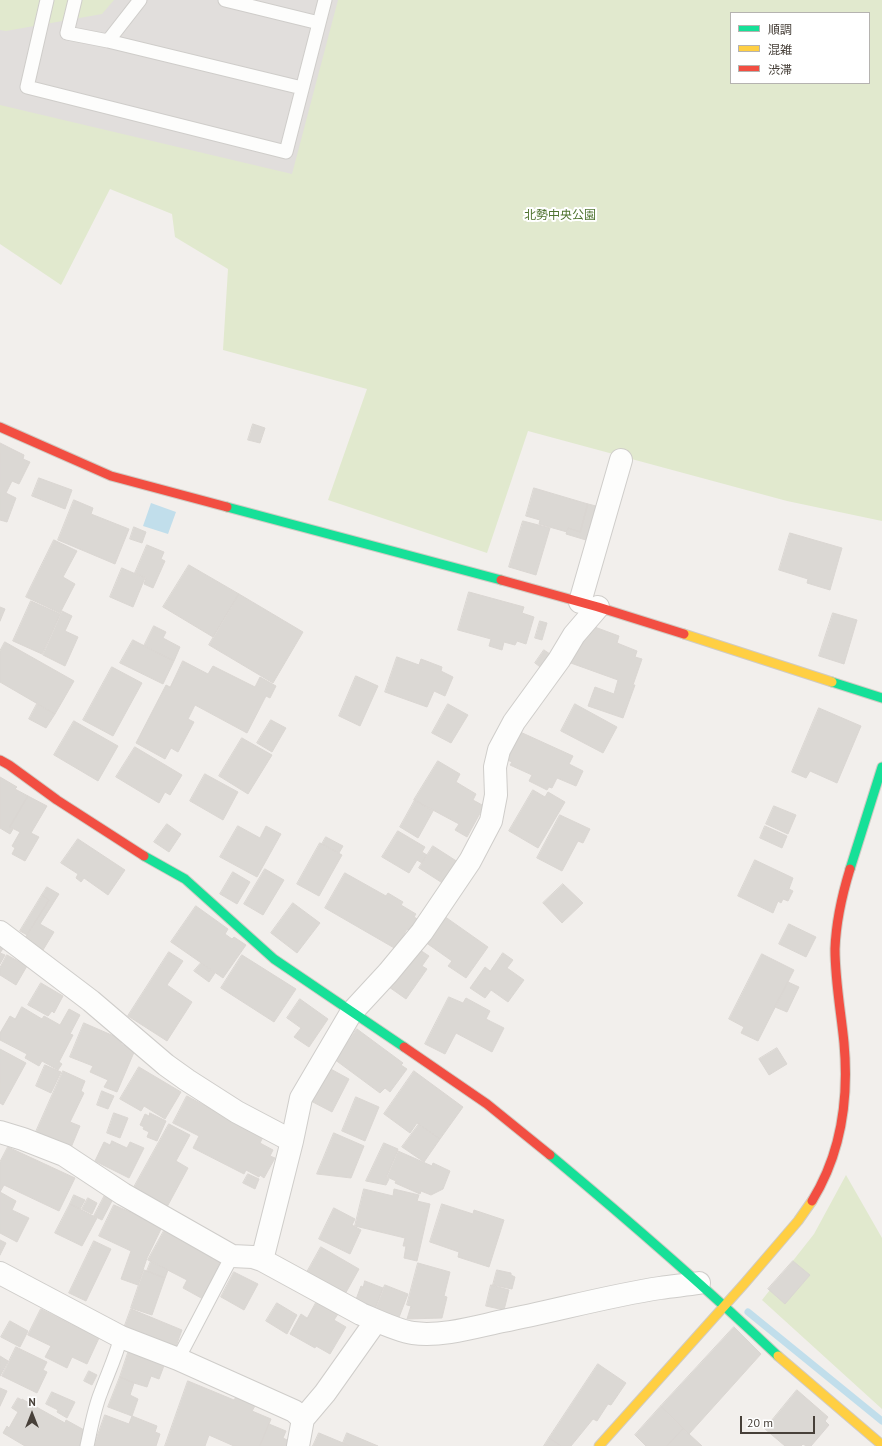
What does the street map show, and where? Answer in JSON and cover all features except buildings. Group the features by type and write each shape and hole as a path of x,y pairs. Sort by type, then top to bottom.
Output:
{"street":[{"path":"0,427 111,476 589,605 882,698"},
{"path":"262,1260 292,1141 300,1098 351,1013 388,973 422,932 470,861 491,821 496,795 495,766 499,750 514,722 559,660 589,605 621,460"},
{"path":"0,760 130,848 166,867 185,880 274,959 351,1013 487,1104 600,1197 725,1306 780,1357 882,1445"},
{"path":"599,1446 706,1325 725,1306 798,1220 815,1196 827,1171 835,1148 846,1097 846,1060 836,961 836,935 839,909 845,884 882,767"},
{"path":"0,932 91,1001 166,1065 237,1112 292,1141"},
{"path":"1,1135 23,1139 64,1155 123,1194 232,1256 253,1257 262,1260 361,1314 376,1321 412,1332 440,1332 542,1313 660,1287 699,1283"},
{"path":"0,1273 121,1337 178,1359 294,1411 303,1419"},
{"path":"298,1446 303,1419 325,1393 376,1321"}],"lane":[{"path":"47,0 27,87 286,152 324,0"},
{"path":"75,0 67,33 108,41 302,88"},
{"path":"108,41 140,0"},
{"path":"225,0 318,23"},
{"path":"178,1359 232,1256"},
{"path":"87,1446 98,1400 117,1352 121,1337"}],"green space":[{"name":"北勢中央公園","path":"0,0 882,0 882,521 787,501 528,431 487,553 328,500 367,389 223,350 228,269 175,237 172,214 110,189 61,285 0,244"},
{"path":"846,1175 882,1238 882,1409 762,1300 814,1234"}],"shaded area":[{"path":"114,0 338,0 292,174 0,105 0,30 6,31 102,14"}],"water":[{"path":"151,503 176,512 168,534 143,526"}],"waterway":[{"path":"748,1312 882,1421"}],"traffic: fast":[{"path":"227,507 501,580"},
{"path":"832,682 882,698"},
{"path":"850,869 882,767"},
{"path":"144,856 185,879 274,959 404,1047"},
{"path":"550,1155 666,1254 778,1356"}],"traffic: slow":[{"path":"684,634 832,682"},
{"path":"599,1446 744,1284 798,1221 812,1201"},
{"path":"778,1356 882,1445"}],"traffic: jam":[{"path":"0,427 111,476 227,507"},
{"path":"501,580 598,607 684,634"},
{"path":"0,760 57,800 144,856"},
{"path":"812,1201 830,1164 841,1125 844,1105 844,1043 836,973 835,949 840,908 850,869"},
{"path":"404,1047 487,1104 550,1155"}]}
